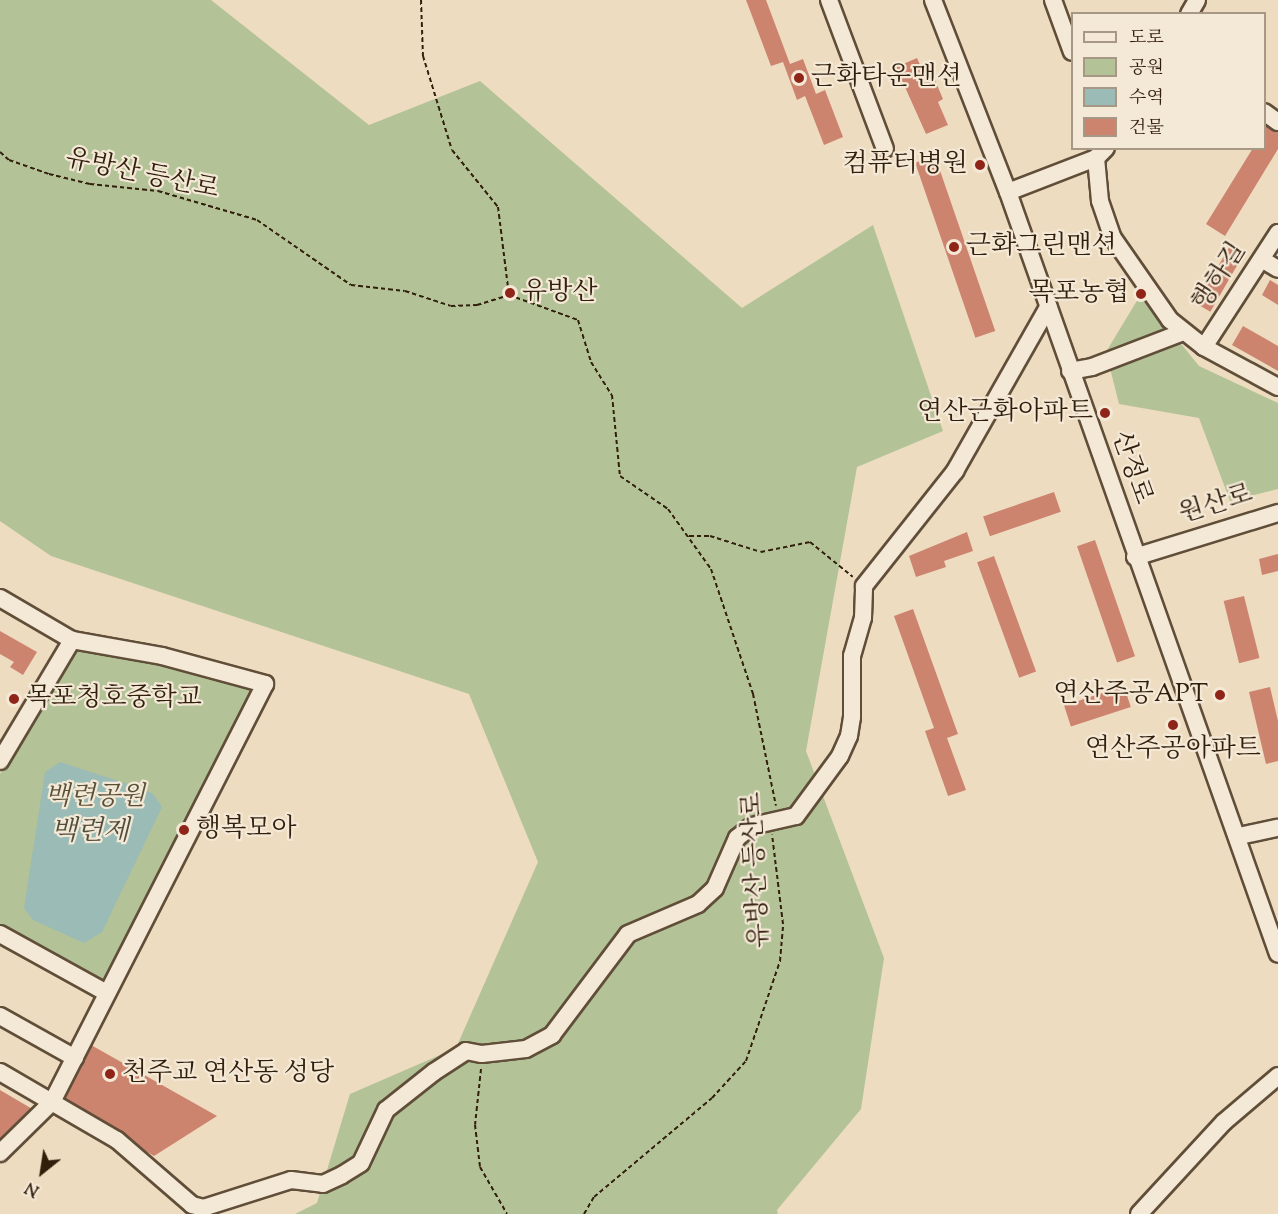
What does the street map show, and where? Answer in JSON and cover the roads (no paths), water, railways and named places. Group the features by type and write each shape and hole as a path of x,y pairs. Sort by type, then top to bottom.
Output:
{"street":[{"path":"829,0 885,149"},
{"name":"산정로","path":"933,0 1008,192 1135,557 1239,836 1278,954"},
{"path":"1053,0 1071,49"},
{"path":"1008,192 1101,153 1100,201 1113,238 1154,298 1183,332 1204,347 1278,387"},
{"name":"행하길","path":"1204,347 1263,260 1278,233"},
{"path":"1263,260 1278,269"},
{"path":"0,1072 117,1140 192,1204 203,1208 291,1180 323,1184 342,1175 361,1163 386,1110 466,1051 482,1054 525,1049 552,1035 628,934 698,904 715,888 737,838 752,826 796,816 849,736 852,656 862,618 864,586 955,471 1048,307"},
{"path":"1071,371 1183,332"},
{"name":"원산로","path":"1135,557 1278,513"},
{"path":"0,598 72,639 162,656 265,684 52,1101 0,1153"},
{"path":"0,761 72,639"},
{"path":"1239,836 1278,828"},
{"path":"0,934 107,993"},
{"path":"0,1016 75,1058"},
{"path":"1138,1214 1224,1122 1278,1076"}],"water":[{"name":"백련제","path":"60,762 143,789 153,794 162,807 102,932 84,943 33,920 24,908 45,772"}],"place":[{"name":"근화타운맨션","path":"799,78"},
{"name":"컴퓨터병원","path":"980,165"},
{"name":"근화그린맨션","path":"954,247"},
{"name":"유방산","path":"510,293"},
{"name":"목포농협","path":"1141,294"},
{"name":"연산근화아파트","path":"1105,413"},
{"name":"연산주공APT","path":"1220,695"},
{"name":"목포청호중학교","path":"14,699"},
{"name":"연산주공아파트","path":"1173,725"},
{"name":"행복모아","path":"184,830"},
{"name":"천주교 연산동 성당","path":"110,1074"}],"park label":[{"name":"백련공원","path":"95,798"}]}
